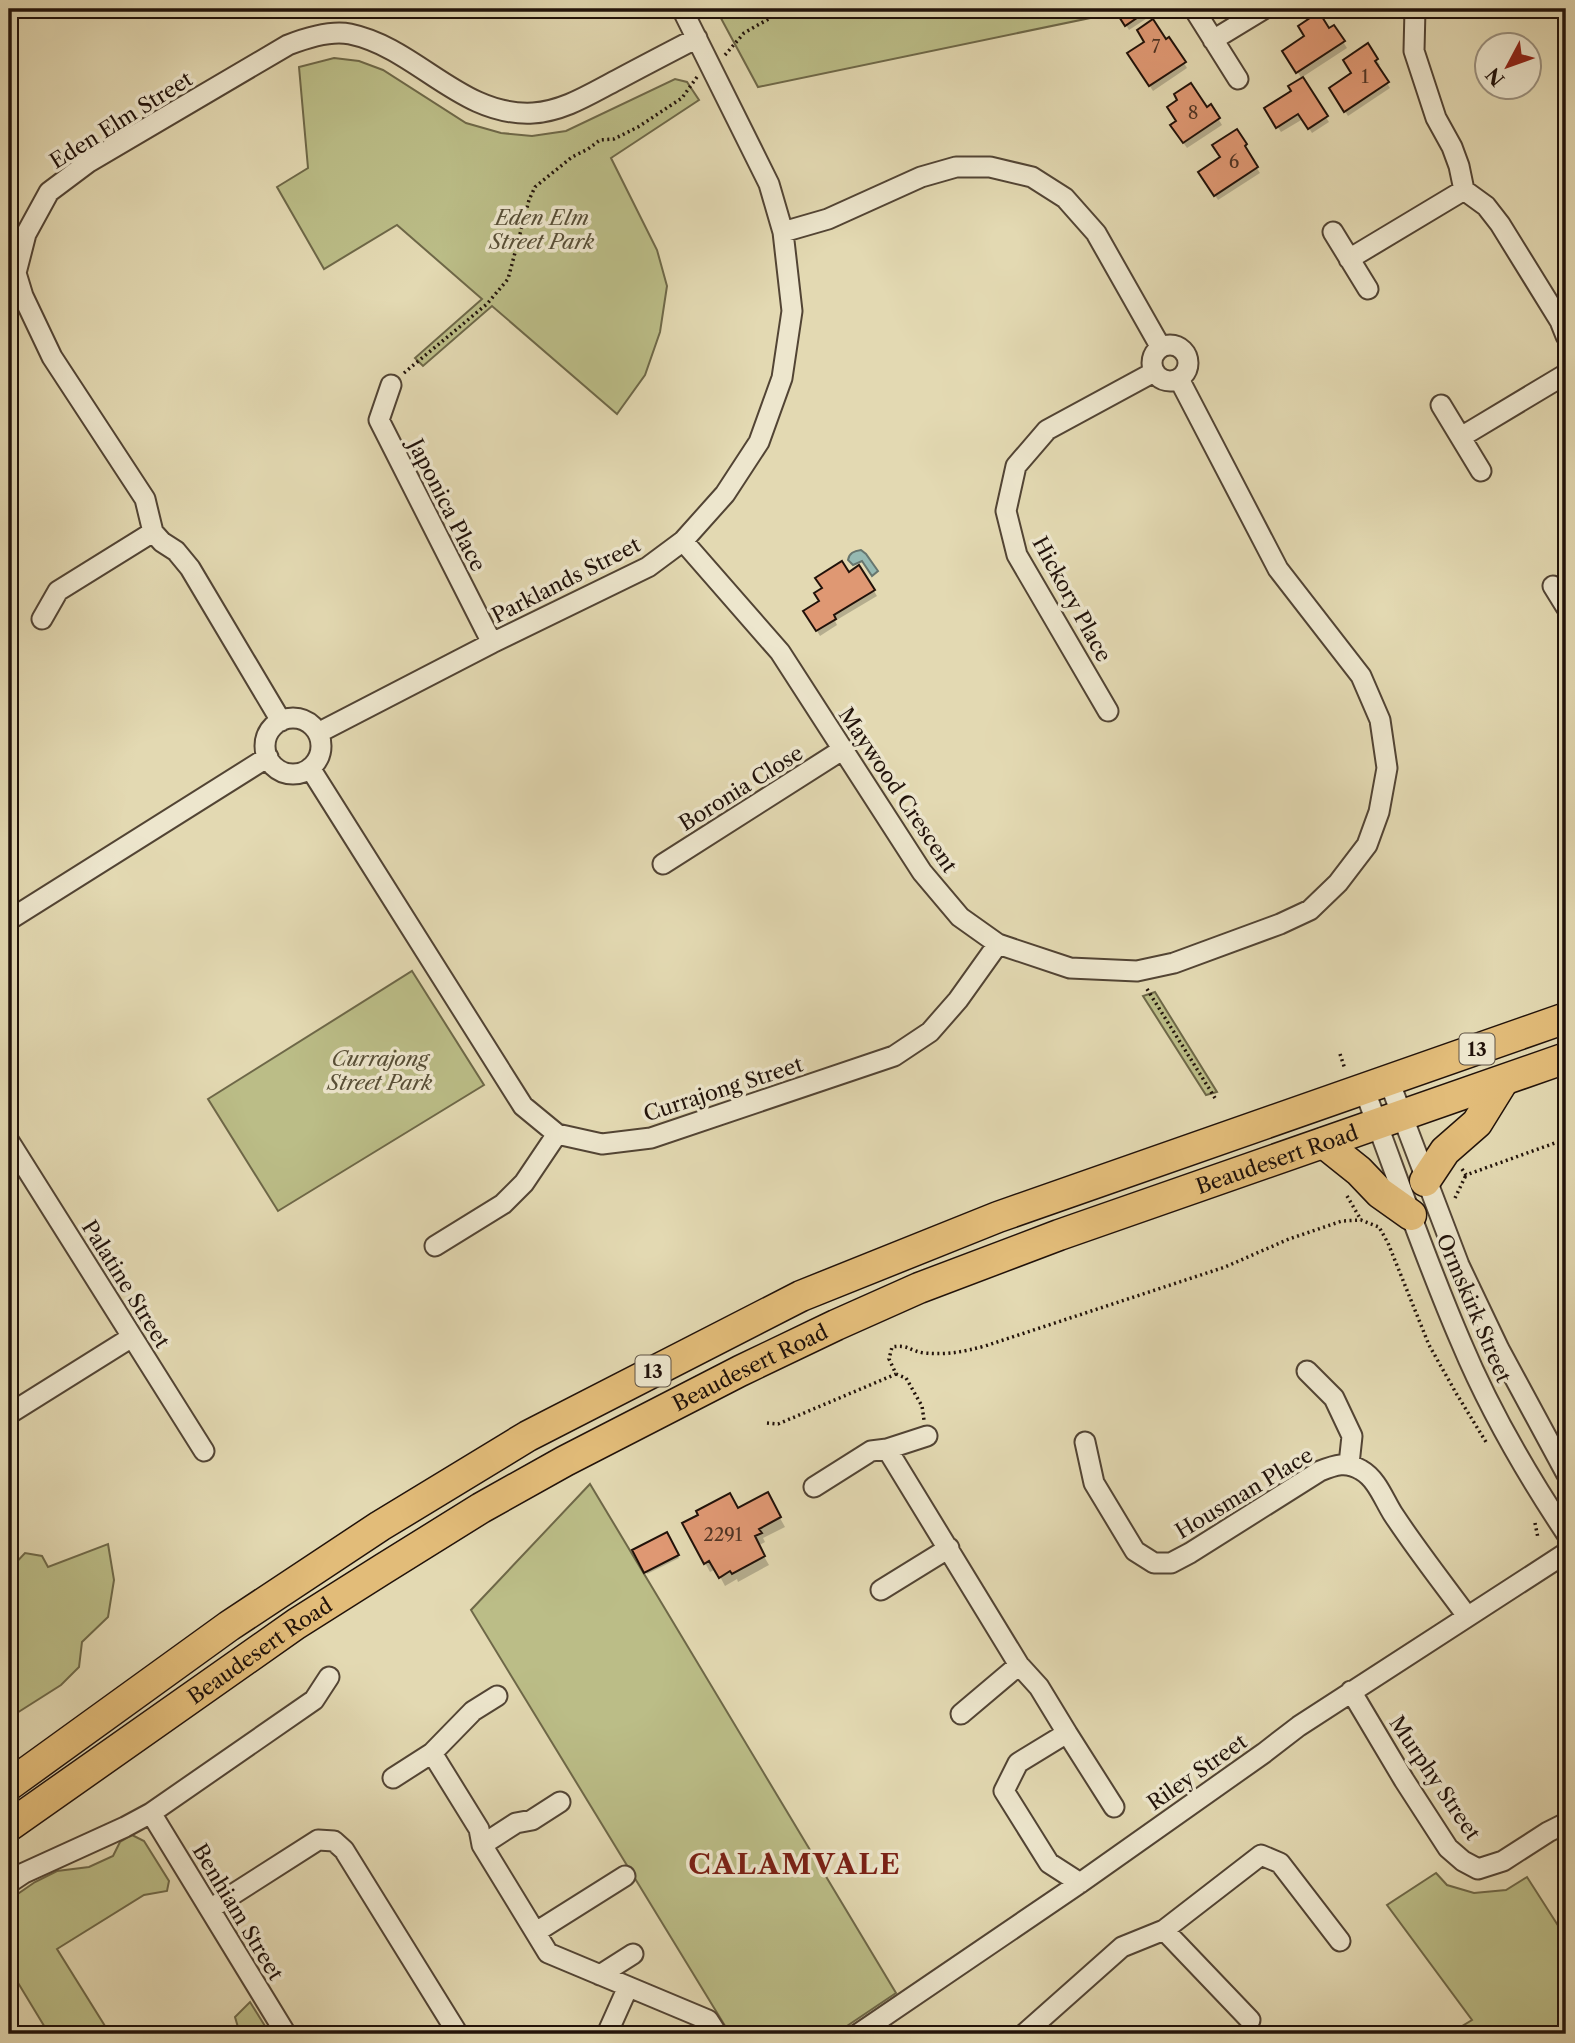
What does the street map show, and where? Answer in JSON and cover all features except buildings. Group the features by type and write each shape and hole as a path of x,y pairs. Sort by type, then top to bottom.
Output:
{"highway":[{"name":"Beaudesert Road","path":"9,1785 229,1626 380,1526 528,1436 801,1296 998,1217 1367,1082 1566,1018"},
{"name":"Beaudesert Road","path":"9,1826 296,1624 481,1508 650,1416 824,1331 919,1289 1140,1205 1566,1058"},
{"path":"1425,1181 1445,1151 1477,1123 1503,1081"},
{"path":"1324,1143 1353,1166 1380,1193 1411,1216"}],"street":[{"name":"Parklands Street","path":"318,733 492,643 648,567 683,541 725,494 759,442 782,378 792,311 783,232 769,184 682,9"},
{"path":"1194,9 1238,79"},
{"path":"1213,40 1264,9"},
{"path":"1415,9 1414,51 1436,118 1456,156 1464,190 1486,206 1500,224 1560,321 1566,336"},
{"name":"Eden Elm Street","path":"153,531 145,499 52,357 12,273 26,234 49,192 89,162 288,45 311,36 349,34 387,48 468,98 500,111 534,113 566,107 697,38"},
{"path":"783,232 828,219 921,177 956,167 990,167 1032,177 1065,198 1096,233 1160,346"},
{"path":"1349,259 1464,190"},
{"path":"1333,232 1368,289"},
{"path":"1160,346 1177,346 1186,354 1188,365 1179,379 1168,381 1154,372 1151,360 1160,346"},
{"name":"Hickory Place","path":"1108,711 1017,555 1006,511 1016,466 1047,430 1154,372"},
{"path":"1461,438 1566,374"},
{"name":"Maywood Crescent","path":"683,541 780,652 922,872 960,917 998,944 1070,968 1137,971 1174,962 1280,924 1310,910 1338,883 1367,845 1379,812 1387,768 1380,720 1361,676 1278,569 1179,379"},
{"name":"Japonica Place","path":"391,386 379,420 492,643"},
{"path":"1441,405 1481,471"},
{"path":"42,619 58,591 153,531 162,542 176,551 190,568 281,721"},
{"path":"1553,586 1566,607"},
{"path":"293,718 305,720 318,733 322,747 319,757 302,773 289,774 276,768 268,757 265,744 268,733 281,721 293,718"},
{"name":"Boronia Close","path":"663,864 842,750"},
{"path":"9,920 268,757"},
{"name":"Currajong Street","path":"310,768 523,1106 557,1134 602,1144 651,1138 894,1056 930,1032 958,1000 998,944"},
{"name":"Ormskirk Street","path":"1367,1082 1425,1181 1459,1265 1499,1349 1566,1473"},
{"name":"Ormskirk Street","path":"1389,1120 1411,1216 1461,1343 1488,1401 1521,1461 1566,1533"},
{"path":"435,1246 503,1204 524,1183 557,1134"},
{"name":"Palatine Street","path":"9,1142 204,1451"},
{"path":"9,1414 132,1337"},
{"path":"1307,1371 1334,1398 1352,1436 1349,1464 1364,1471 1375,1484 1392,1513 1466,1616"},
{"path":"814,1487 872,1451 927,1436"},
{"name":"Housman Place","path":"1085,1442 1094,1483 1135,1551 1154,1563 1171,1563 1191,1553 1320,1471 1339,1464 1349,1464"},
{"path":"887,1449 1019,1665 1038,1687 1114,1807"},
{"path":"881,1590 949,1548"},
{"name":"Riley Street","path":"858,2034 1080,1882 1299,1726 1566,1553"},
{"path":"961,1714 1019,1665"},
{"path":"9,1883 23,1873 151,1813 314,1700 330,1677"},
{"name":"Murphy Street","path":"1351,1691 1448,1847 1463,1861 1478,1869 1503,1861 1566,1823"},
{"path":"393,1778 432,1753 473,1711 497,1696"},
{"path":"1067,1733 1018,1763 1004,1791 1049,1863 1080,1882"},
{"path":"432,1753 479,1829 482,1845 548,1953 708,2020 717,2034"},
{"path":"482,1845 516,1824 533,1820 560,1802"},
{"name":"Benhiam Street","path":"151,1813 286,2034"},
{"path":"210,1909 318,1840 334,1841 344,1850 458,2034"},
{"path":"1034,2032 1122,1947 1164,1930 1261,1855 1280,1863 1340,1941"},
{"path":"536,1932 625,1876"},
{"path":"1164,1930 1250,2020"},
{"path":"600,1975 634,1954"},
{"path":"607,2034 628,1987"}],"path":[{"path":"726,54 744,33 786,9"},
{"path":"391,386 407,369 487,304 508,279 534,187 572,157 600,141 614,139 638,127 682,98 698,74"},
{"path":"1137,971 1215,1098"},
{"path":"1340,1054 1367,1082"},
{"path":"1460,1167 1466,1175 1566,1139"},
{"path":"927,1436 922,1406 906,1378 896,1374 889,1359 892,1347 902,1345 920,1352 951,1354 985,1346 1225,1267 1289,1239 1342,1222 1361,1220 1379,1227 1429,1345 1489,1447"},
{"path":"767,1423 778,1424 896,1374"},
{"path":"1535,1522 1538,1538"}],"green space":[{"path":"716,9 1096,9 1090,18 758,87"},
{"name":"Eden Elm Street Park","path":"334,58 359,61 383,70 466,123 501,133 532,136 566,131 675,79 687,82 699,100 611,158 657,250 667,286 660,332 645,375 617,414 492,306 423,366 415,358 482,299 397,225 324,269 277,187 308,168 299,67"},
{"name":"Currajong Street Park","path":"412,971 484,1085 278,1211 208,1099"},
{"path":"1155,992 1217,1092 1206,1095 1143,996"},
{"path":"590,1484 896,1993 835,2034 730,2034 471,1610"},
{"path":"108,1544 114,1580 108,1617 82,1642 79,1667 61,1685 9,1718 9,1570 25,1553 42,1556 48,1567"},
{"path":"132,1835 144,1841 169,1881 167,1891 144,1895 57,1949 110,2034 49,2034 9,1968 9,1900 57,1871 89,1867 113,1856 120,1842"},
{"path":"1436,1873 1447,1885 1474,1893 1506,1890 1527,1877 1566,1938 1566,2034 1449,2034 1472,2020 1387,1905"},
{"path":"250,2002 270,2034 240,2034 235,2017"}],"water":[{"path":"861,550 878,571 872,576 862,561 853,565 848,560 852,553"}],"district":[{"name":"CALAMVALE","path":"795,1864"}]}
